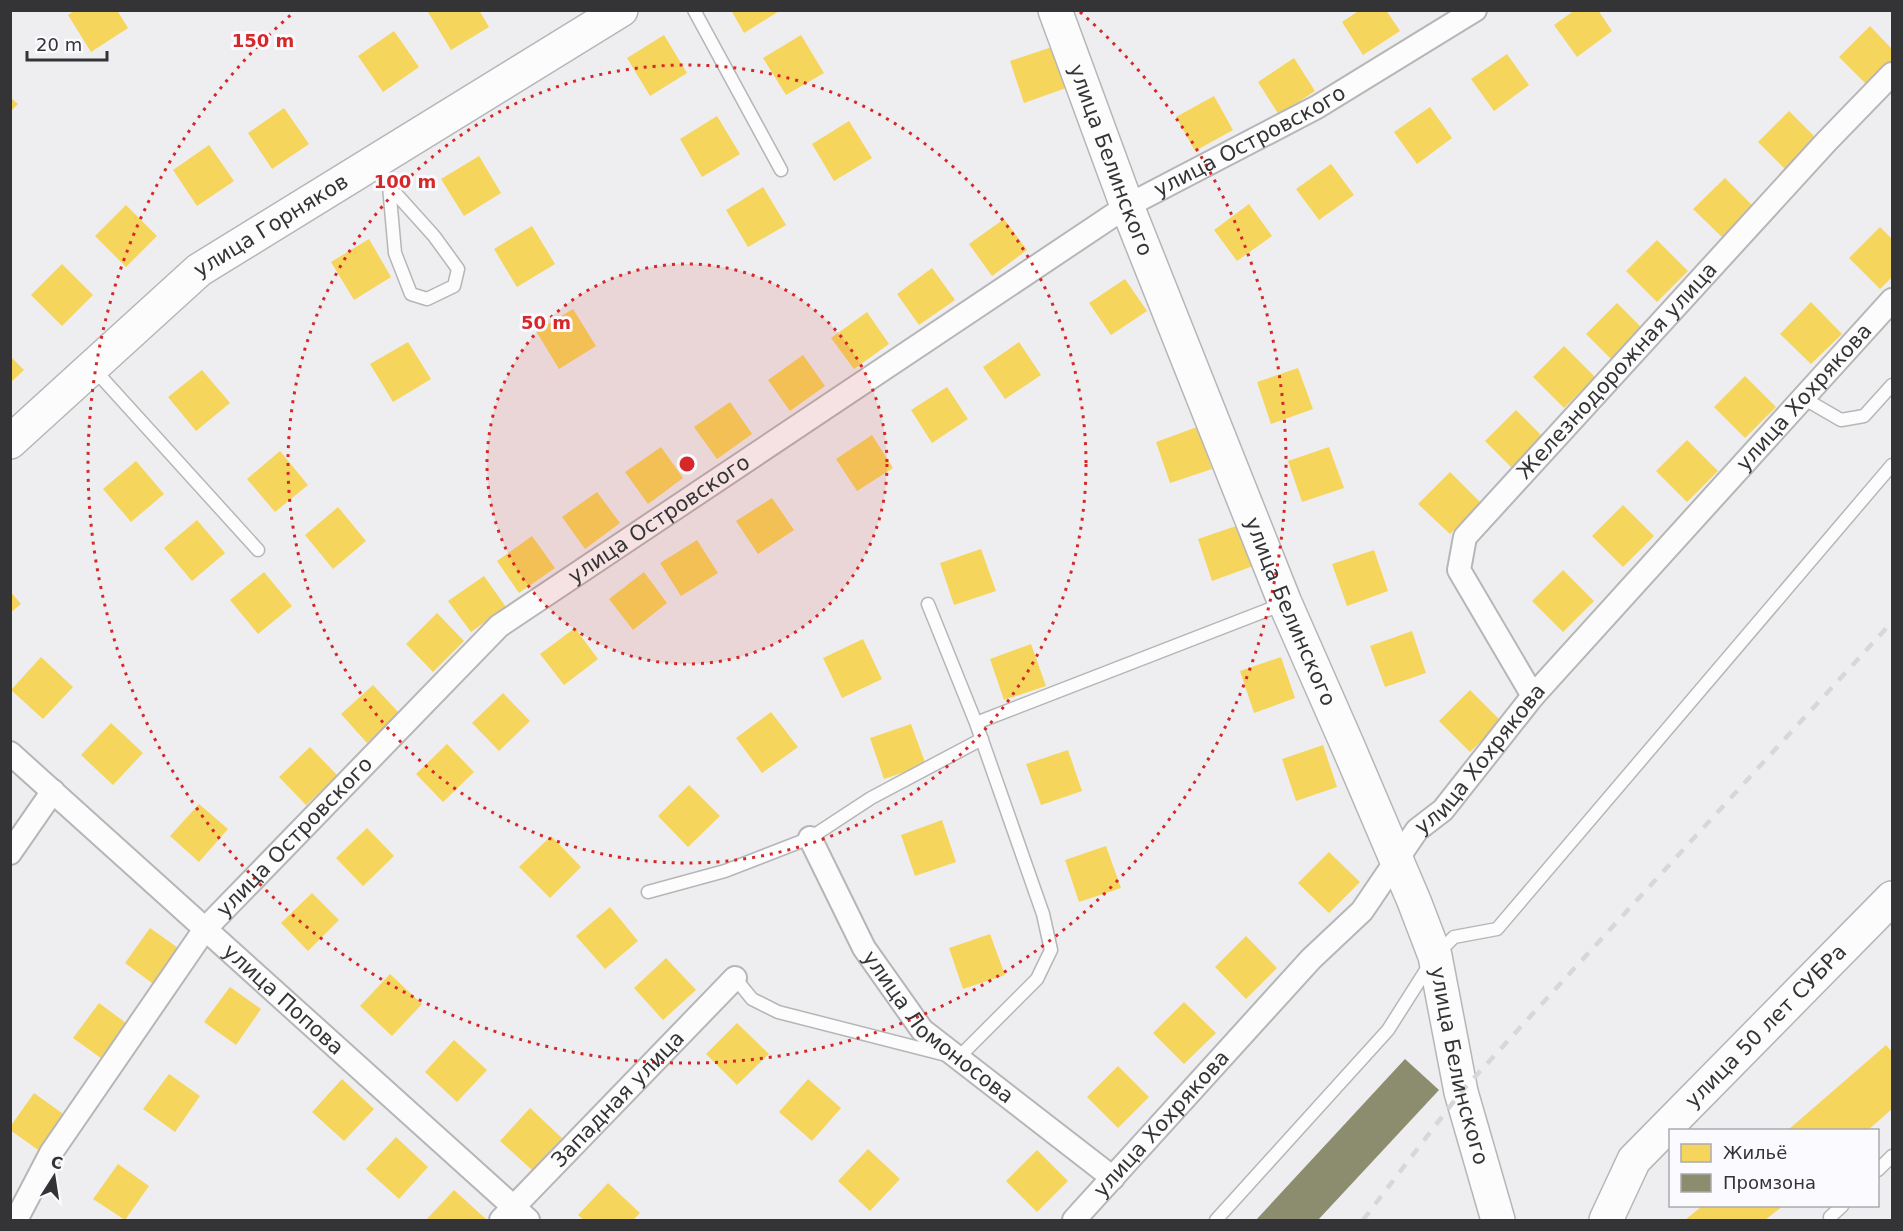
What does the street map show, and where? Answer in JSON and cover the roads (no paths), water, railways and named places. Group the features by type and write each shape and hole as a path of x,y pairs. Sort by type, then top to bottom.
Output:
{"street":[{"name":"улица Горняков","path":"10,442 199,270 383,173 621,10"},
{"name":"улица Белинского","path":"1055,10 1127,206 1285,603 1435,956 1461,1092 1498,1221"},
{"name":"улица Островского","path":"16,1221 51,1154 205,929 499,626 1127,206 1317,107 1475,10"},
{"name":"Железнодорожная улица","path":"1533,696 1460,570 1466,537 1819,150 1893,74"},
{"name":"улица Хохрякова","path":"1074,1221 1311,959 1362,911 1417,830 1443,810 1533,696 1893,300"},
{"name":"улица Попова","path":"10,753 205,929 514,1216"},
{"path":"10,853 53,791"},
{"name":"улица Ломоносова","path":"810,838 864,948 922,1030 1113,1178"},
{"name":"улица 50 лет СУБРа","path":"1606,1221 1634,1160 1893,897"},
{"name":"Западная улица","path":"514,1216 735,978"}],"lane":[{"path":"694,10 781,170"},
{"path":"383,173 458,269 454,286 427,299 411,294 395,253 383,173"},
{"path":"91,367 258,550"},
{"path":"1803,398 1841,420 1864,416 1893,385"},
{"path":"1215,1221 1388,1030 1435,956 1454,937 1497,929 1893,465"},
{"path":"976,723 1285,603"},
{"path":"735,978 752,999 778,1012 958,1058 1037,979 1051,950 1043,914 982,739 928,604"},
{"path":"648,892 725,871 810,838 871,798 982,739"},
{"path":"1879,1169 1893,1156"},
{"path":"1830,1217 1841,1207"}],"railway":[{"path":"1363,1220 1461,1092 1892,622"}]}
